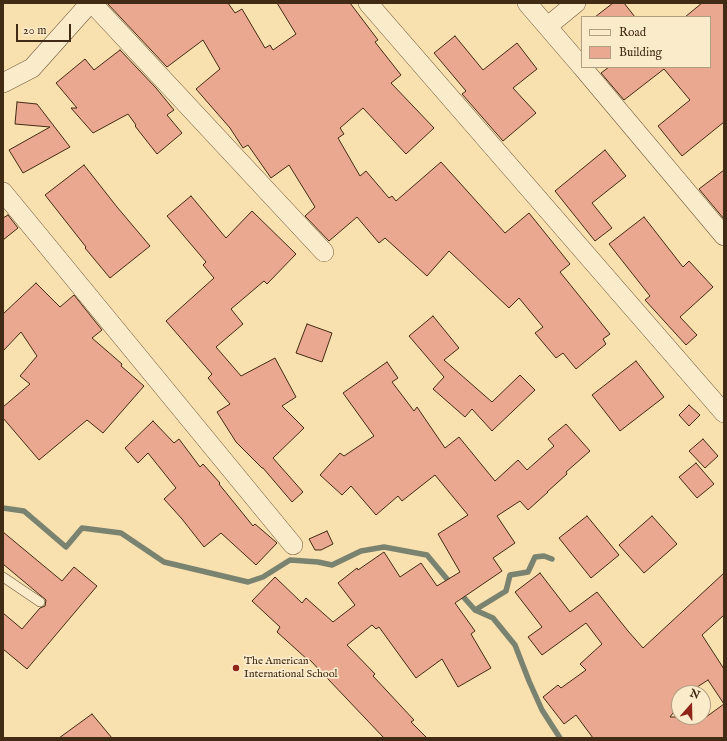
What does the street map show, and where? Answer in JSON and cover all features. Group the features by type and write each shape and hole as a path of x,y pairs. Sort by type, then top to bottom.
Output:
{"street":[{"path":"3,83 32,68 91,3 324,252"},
{"path":"368,3 724,413"},
{"path":"527,3 581,66"},
{"path":"548,26 576,3"},
{"path":"583,68 724,236"},
{"path":"3,192 293,545"}],"lane":[{"path":"3,577 40,602"}],"building":[{"path":"107,3 228,3 235,13 242,9 265,48 270,45 273,50 296,34 277,3 350,3 378,40 375,42 401,75 391,83 434,128 406,154 363,108 340,128 344,134 338,138 360,176 366,171 389,198 392,196 396,201 441,162 505,233 529,213 570,264 560,272 610,334 603,339 606,344 576,369 563,353 556,358 535,333 543,327 519,298 509,308 449,251 427,276 385,238 379,243 357,217 329,241 305,216 315,207 289,165 271,178 248,145 243,148 230,128 196,89 220,69 203,40 167,67"},
{"path":"613,3 624,3 634,16 596,16"},
{"path":"702,3 724,3 724,122 682,156 658,126 690,100 664,69 624,100 601,73 608,68 711,68 711,16 686,16"},
{"path":"455,36 483,70 517,43 537,69 513,88 536,113 503,141 462,94 466,91 434,53"},
{"path":"120,50 156,88 174,110 167,115 182,133 157,154 135,126 136,125 128,114 93,133 71,108 77,108 56,83 85,59 94,70"},
{"path":"17,102 37,104 70,147 23,173 9,150 50,127 15,124"},
{"path":"605,150 626,176 592,203 612,228 595,241 555,191"},
{"path":"84,165 150,246 110,278 45,195"},
{"path":"724,170 724,219 699,189"},
{"path":"191,196 226,238 252,211 296,254 267,284 264,281 231,309 243,324 216,347 241,376 275,358 296,397 282,406 304,428 273,458 303,492 292,502 263,468 236,442 217,412 230,404 208,378 212,374 166,321 214,278 203,265 206,262 167,216"},
{"path":"8,215 18,228 3,240 3,218"},
{"path":"644,217 683,267 689,261 713,287 680,317 697,335 686,345 645,300 650,296 609,244"},
{"path":"36,283 60,307 74,295 102,330 92,338 122,364 121,366 144,386 103,433 87,420 39,460 3,418 3,407 30,384 20,376 37,356 21,332 3,351 3,314"},
{"path":"433,316 459,348 444,360 492,402 520,375 535,390 492,431 472,409 465,417 433,389 444,377 409,336"},
{"path":"307,324 332,333 322,362 296,353"},
{"path":"636,361 664,397 620,431 592,395"},
{"path":"387,362 398,378 392,382 414,411 417,407 445,448 459,437 495,481 518,460 527,470 554,446 548,439 566,424 590,451 566,472 567,474 528,510 520,501 497,516 515,543 493,558 502,571 455,603 475,631 471,634 491,668 458,687 442,659 416,678 379,627 376,629 372,625 347,645 375,674 373,676 414,720 411,722 427,738 384,738 309,659 308,660 277,632 280,627 252,601 275,577 302,603 306,598 333,622 355,605 338,583 357,568 358,570 384,552 400,577 421,563 437,586 460,572 438,534 468,515 435,475 402,501 398,496 376,515 351,486 342,495 320,475 340,453 344,456 374,436 343,393"},
{"path":"689,405 700,415 689,426 679,415"},
{"path":"153,421 174,443 179,439 200,467 203,464 220,483 219,484 253,526 255,524 277,543 256,565 221,533 204,547 164,499 176,488 148,453 138,463 125,448"},
{"path":"703,439 718,456 705,468 689,451"},
{"path":"696,463 714,484 697,498 679,477"},
{"path":"587,516 619,555 591,578 559,538"},
{"path":"652,516 677,544 644,573 619,545"},
{"path":"327,531 333,544 321,550 315,550 309,539"},
{"path":"3,532 62,581 74,567 97,586 27,669 3,649 3,613 22,629 40,608 45,606 46,600 3,564"},
{"path":"540,573 570,612 597,592 643,648 724,573 724,615 702,635 724,669 724,704 724,738 593,738 576,715 564,724 543,697 558,685 561,688 586,670 580,664 602,644 586,623 542,655 528,637 542,627 515,592"},
{"path":"92,714 112,738 59,738"}],"waterway":[{"path":"3,508 24,511 66,547 82,528 121,533 164,562 248,582 263,577 290,560 318,562 332,565 361,551 384,547 427,555 452,585"},
{"path":"475,610 506,591 510,575 528,572 535,557 544,556 552,559"},
{"path":"459,592 475,610 493,618 515,645 542,710 560,738"}],"place":[{"name":"The American International School","path":"236,668"}]}
